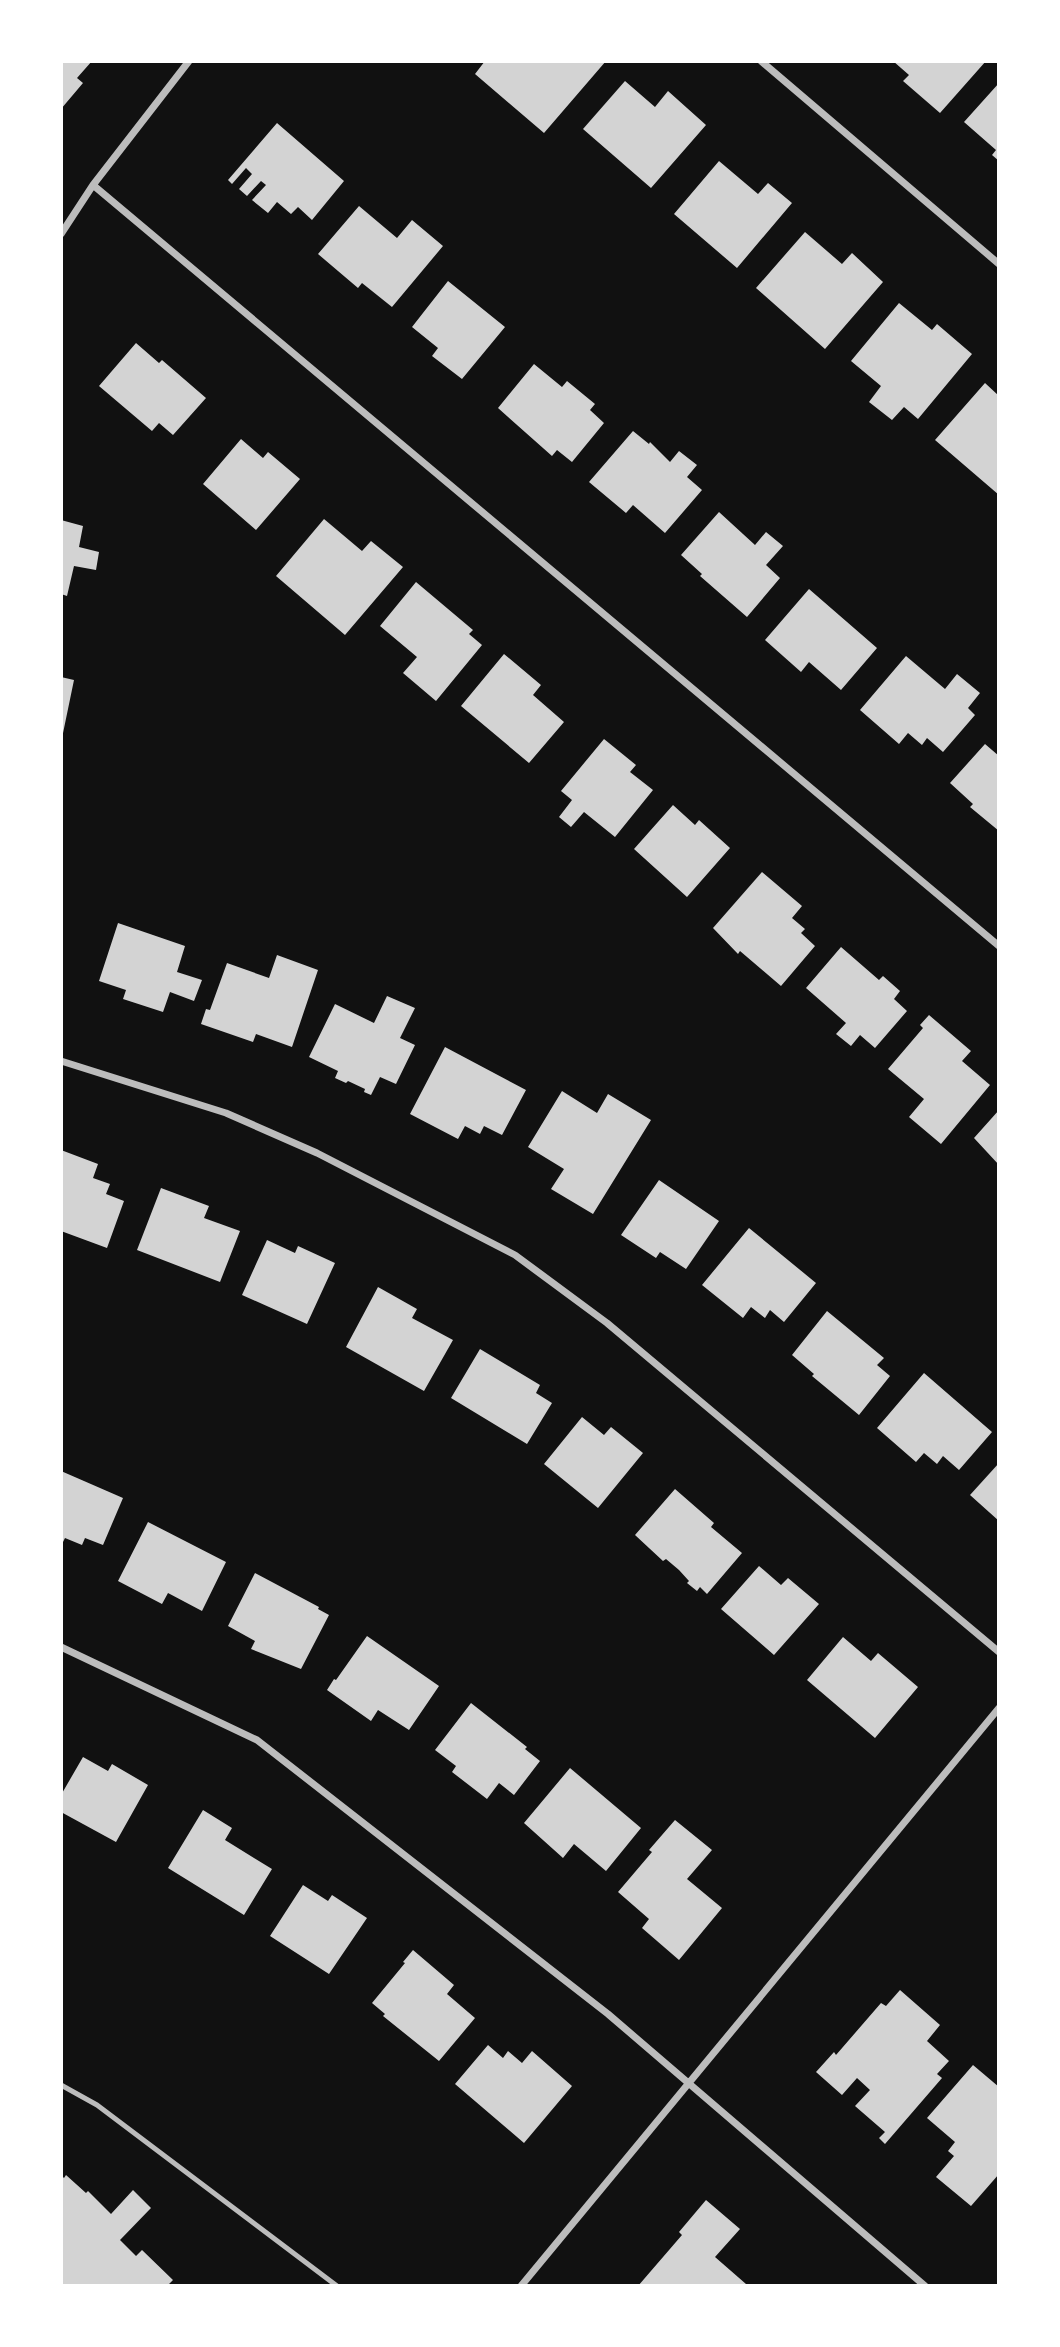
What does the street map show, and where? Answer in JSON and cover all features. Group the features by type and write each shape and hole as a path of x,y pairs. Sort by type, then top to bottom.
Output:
{"street":[{"path":"61,234 93,185 189,61"},
{"path":"761,61 999,264"},
{"path":"93,185 999,946"},
{"path":"61,1061 226,1113 317,1153 515,1255 607,1323 999,1652"},
{"path":"61,1647 257,1740 608,2014 925,2286"},
{"path":"522,2286 999,1708"}],"lane":[{"path":"61,2085 97,2105 337,2286"}],"building":[{"path":"61,61 92,61 77,78 83,83 61,109"},
{"path":"485,61 606,61 544,133 475,74"},
{"path":"893,61 986,61 940,113 903,81 909,75"},
{"path":"625,81 655,107 668,91 706,125 651,188 583,129"},
{"path":"999,83 999,161 992,155 996,150 964,122"},
{"path":"277,123 344,181 312,220 298,207 291,214 277,202 268,213 252,200 266,185 261,181 247,196 239,189 252,174 246,168 232,184 228,180"},
{"path":"719,161 758,194 768,183 792,203 737,268 674,214"},
{"path":"359,206 397,238 412,220 443,246 392,307 362,283 358,288 318,254"},
{"path":"805,232 842,264 852,253 883,282 825,349 756,288"},
{"path":"448,281 505,327 462,379 432,356 438,348 412,327"},
{"path":"899,303 932,330 937,324 972,354 918,419 904,407 892,420 869,402 881,386 851,361"},
{"path":"136,343 159,363 162,360 206,398 173,435 159,423 152,431 99,386"},
{"path":"534,364 562,387 567,381 595,404 590,410 604,423 572,462 557,450 552,456 498,408"},
{"path":"985,383 999,396 999,495 935,440"},
{"path":"633,431 649,444 650,442 670,462 679,451 697,465 687,477 702,490 665,533 633,505 626,513 589,482"},
{"path":"241,439 263,458 268,452 300,479 256,530 203,484"},
{"path":"719,512 755,545 766,532 783,546 766,565 780,578 747,617 700,576 702,574 681,555"},
{"path":"324,519 362,551 371,541 403,567 345,635 276,576"},
{"path":"61,520 83,526 79,547 99,552 96,570 74,566 67,596 61,594"},
{"path":"416,582 473,630 469,634 482,645 436,701 403,673 417,657 380,626"},
{"path":"809,589 877,648 841,690 809,662 801,672 765,640"},
{"path":"504,654 541,685 533,695 564,722 529,763 461,706"},
{"path":"906,656 945,689 957,674 980,693 968,708 975,715 943,752 927,738 922,745 908,733 899,744 860,710"},
{"path":"61,677 74,680 62,738 61,738"},
{"path":"604,739 636,765 630,772 653,790 615,837 584,812 571,827 559,817 572,800 561,791"},
{"path":"985,744 999,756 999,831 970,807 973,804 950,783"},
{"path":"673,805 695,825 699,820 730,848 687,897 634,849"},
{"path":"762,872 802,906 792,918 805,929 801,933 815,946 781,986 740,951 738,954 713,928"},
{"path":"118,923 185,946 177,972 202,980 194,1001 170,992 163,1012 123,999 126,990 99,981"},
{"path":"841,947 879,980 883,976 900,991 894,999 907,1011 875,1048 860,1035 851,1046 836,1034 846,1023 806,988"},
{"path":"277,955 318,970 292,1047 256,1034 253,1042 201,1024 206,1009 210,1010 227,963 269,978"},
{"path":"387,996 415,1008 400,1038 415,1045 396,1084 380,1077 371,1095 364,1092 365,1089 335,1078 338,1071 309,1057 335,1004 374,1023"},
{"path":"929,1015 971,1051 962,1061 990,1085 941,1144 909,1117 924,1099 888,1069 923,1028 920,1025"},
{"path":"445,1047 526,1090 502,1135 484,1126 480,1134 465,1126 458,1139 410,1114"},
{"path":"562,1091 597,1113 608,1094 651,1120 593,1214 551,1189 564,1169 528,1147"},
{"path":"999,1110 999,1165 974,1138"},
{"path":"61,1150 98,1164 93,1178 110,1184 106,1194 124,1201 107,1248 61,1231"},
{"path":"659,1180 719,1221 686,1269 660,1252 656,1258 621,1235"},
{"path":"161,1188 209,1206 204,1218 240,1231 220,1282 137,1250"},
{"path":"749,1228 816,1283 784,1322 770,1310 765,1318 751,1307 743,1318 702,1285"},
{"path":"267,1240 295,1253 298,1246 335,1263 307,1324 242,1295"},
{"path":"378,1287 417,1309 412,1318 453,1340 424,1391 346,1347"},
{"path":"827,1311 884,1358 877,1365 890,1376 859,1415 812,1376 814,1374 792,1355"},
{"path":"480,1349 540,1385 536,1393 552,1403 527,1444 451,1398"},
{"path":"924,1373 992,1432 959,1470 943,1456 937,1464 924,1453 916,1462 877,1428"},
{"path":"582,1417 604,1435 611,1427 643,1453 598,1508 544,1464"},
{"path":"999,1463 999,1521 970,1495"},
{"path":"61,1471 123,1498 103,1545 85,1538 82,1545 65,1538 61,1546"},
{"path":"675,1489 714,1523 711,1527 742,1553 707,1594 700,1587 697,1591 687,1583 689,1581 679,1570 666,1559 663,1561 635,1535"},
{"path":"148,1522 226,1562 202,1611 168,1593 162,1604 118,1581"},
{"path":"759,1566 781,1585 788,1578 819,1604 774,1655 721,1609"},
{"path":"255,1573 329,1615 301,1669 251,1649 255,1641 228,1626"},
{"path":"367,1636 439,1686 409,1730 378,1710 371,1721 327,1690"},
{"path":"843,1637 871,1661 878,1653 918,1687 875,1738 807,1680"},
{"path":"471,1703 527,1747 525,1749 540,1761 514,1795 499,1783 487,1799 452,1772 456,1766 435,1750"},
{"path":"83,1757 108,1771 112,1764 148,1785 116,1842 61,1812 61,1795"},
{"path":"570,1768 641,1828 606,1871 574,1844 563,1858 524,1823"},
{"path":"203,1810 232,1828 225,1840 272,1869 244,1915 168,1868"},
{"path":"675,1820 712,1850 687,1879 722,1908 679,1960 642,1928 649,1919 618,1892"},
{"path":"303,1885 328,1901 332,1895 367,1918 329,1974 270,1936"},
{"path":"413,1950 454,1985 447,1994 475,2018 439,2061 383,2016 385,2014 372,2003"},
{"path":"900,1990 940,2025 927,2041 949,2061 937,2074 942,2078 885,2144 879,2138 885,2132 855,2106 870,2090 857,2078 842,2095 816,2072 834,2052 836,2055 881,2003 886,2006"},
{"path":"488,2045 503,2058 508,2051 522,2063 532,2051 572,2086 524,2143 455,2084"},
{"path":"973,2065 999,2087 999,2174 971,2206 936,2177 954,2156 948,2151 955,2142 927,2118"},
{"path":"61,2175 64,2178 66,2175 86,2193 88,2191 111,2214 133,2190 151,2208 120,2240 136,2256 142,2250 173,2280 167,2286 61,2286"},
{"path":"706,2200 740,2229 715,2257 746,2284 638,2286 682,2235 679,2232"}]}
